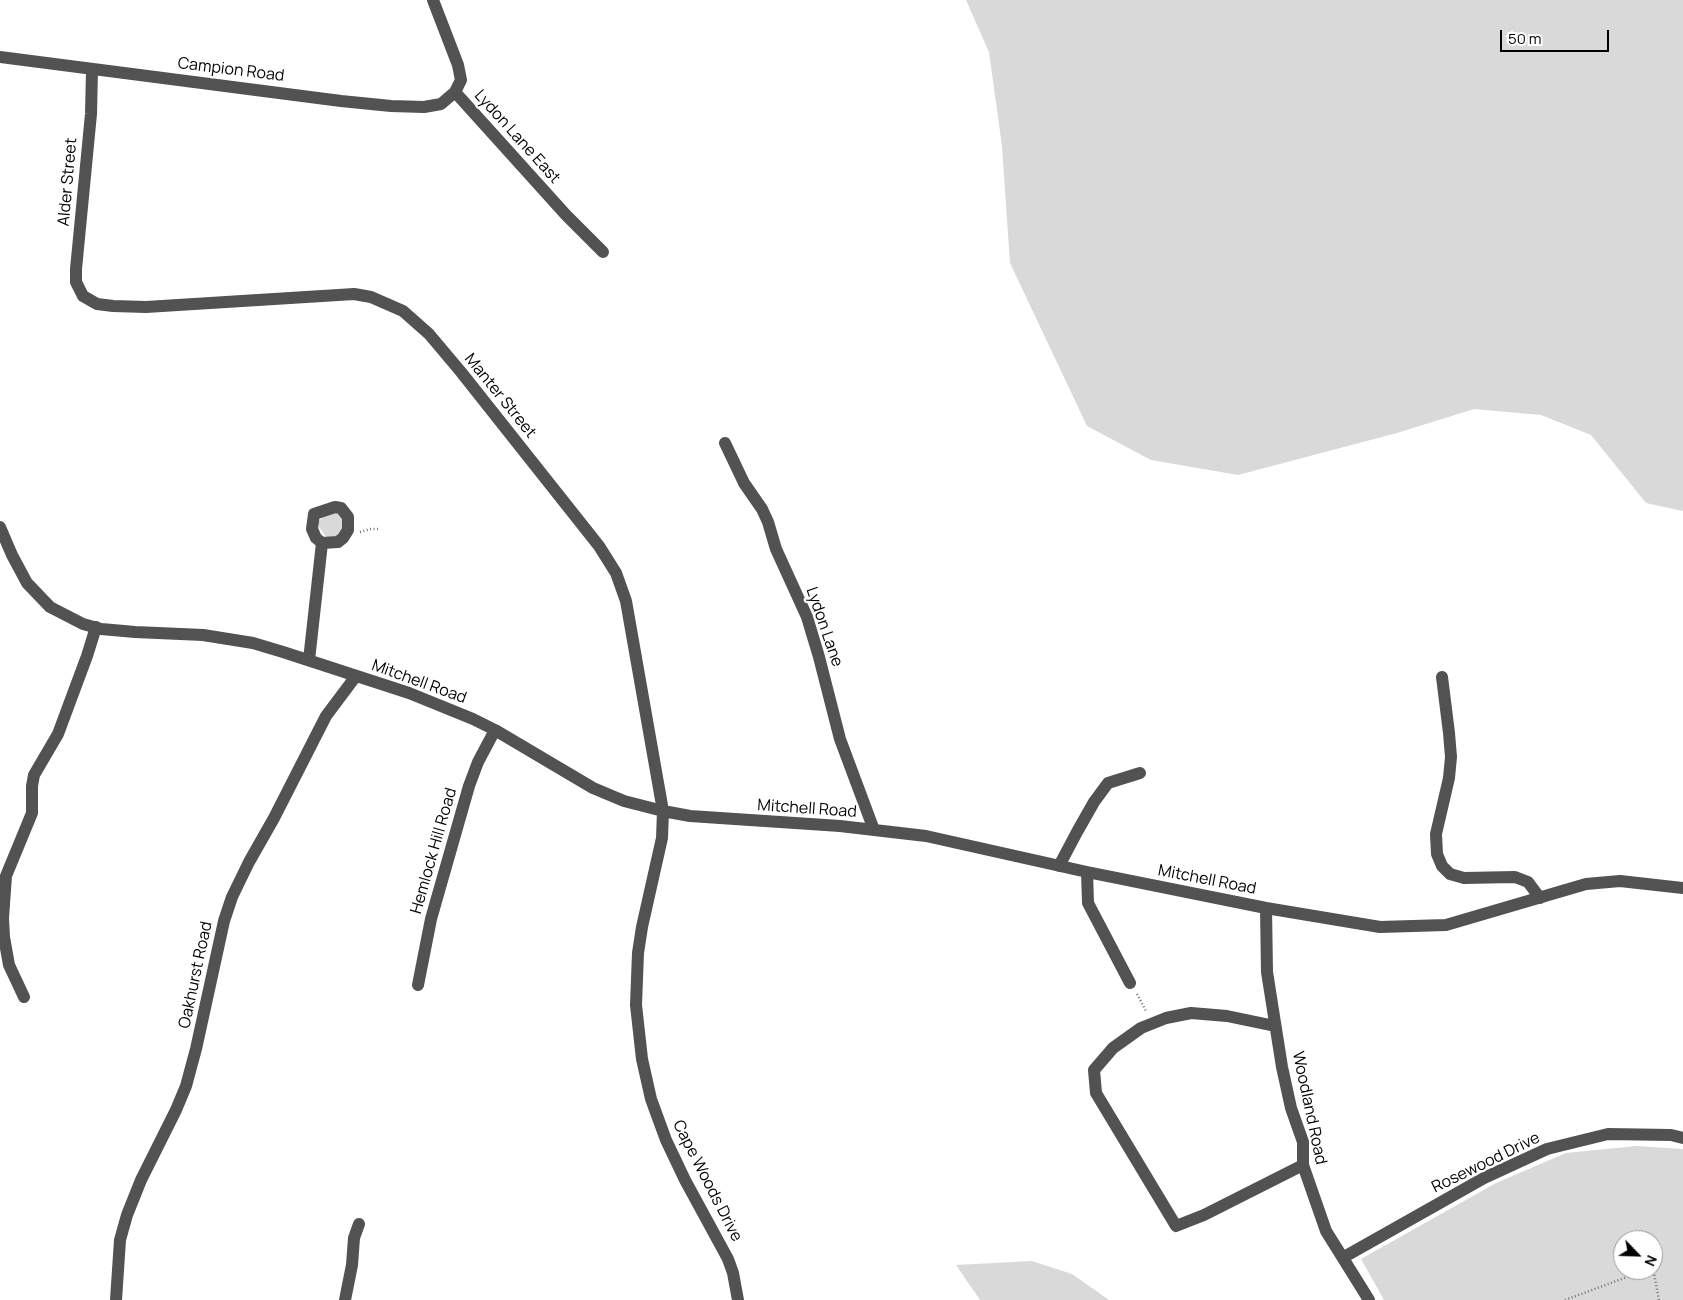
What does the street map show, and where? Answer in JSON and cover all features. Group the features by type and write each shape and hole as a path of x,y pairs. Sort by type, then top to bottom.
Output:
{"street":[{"name":"Lydon Lane East","path":"433,0 458,65 461,80 455,92 566,215 603,252"},
{"name":"Campion Road","path":"0,57 391,106 424,107 441,104 455,92"},
{"name":"Alder Street","path":"83,296 76,282 76,269 91,114 92,70"},
{"name":"Manter Street","path":"83,296 97,304 146,306 354,294 371,297 403,311 428,334 460,372 599,546 616,573 626,601 663,811"},
{"name":"Lydon Lane","path":"725,442 744,483 765,516 776,549 807,617 820,657 840,739 874,830"},
{"path":"335,507 341,508 348,516 348,530 338,542 322,543 316,538 312,530 314,514 335,507"},
{"name":"Mitchell Road","path":"0,527 27,583 50,607 83,624 136,632 195,635 252,643 308,660 408,694 473,719 593,788 624,801 663,811 690,816 840,826 943,839 1087,872 1266,908 1380,927 1430,927 1446,925 1586,884 1620,881 1683,888"},
{"path":"308,660 322,543"},
{"path":"24,997 9,965 4,937 2,918 6,876 32,814 34,775 58,734 96,627"},
{"name":"Oakhurst Road","path":"116,1300 120,1240 127,1215 141,1180 186,1086 224,921 232,897 326,716 356,676"},
{"path":"1442,677 1450,733 1451,757 1449,778 1436,834 1437,854 1442,866 1450,874 1464,878 1515,877 1528,882 1540,898"},
{"name":"Hemlock Hill Road","path":"418,985 432,919 469,786 488,740 495,730"},
{"path":"1059,866 1076,832 1108,783 1140,773"},
{"name":"Cape Woods Drive","path":"663,811 662,838 638,953 636,1005 642,1059 651,1099 666,1140 685,1180 728,1259 733,1273 738,1300"},
{"path":"1087,872 1088,903 1130,983"},
{"name":"Woodland Road","path":"1266,908 1267,972 1275,1026 1291,1108 1303,1142 1303,1165 1326,1231 1344,1257 1369,1300"},
{"path":"1275,1026 1227,1016 1191,1014 1166,1018 1141,1028 1113,1048 1094,1070 1096,1093 1176,1226 1212,1211 1303,1165"},
{"name":"Rosewood Drive","path":"1344,1257 1484,1178 1547,1149 1608,1134 1671,1135 1683,1138"},
{"path":"345,1300 352,1264 354,1238 359,1224"}],"path":[{"path":"348,530 358,532 380,529"},
{"path":"1130,983 1153,1023"},
{"path":"1565,1300 1619,1280"},
{"path":"1656,1280 1660,1300"}],"shaded area":[{"path":"966,0 1683,0 1683,511 1646,503 1591,435 1541,415 1474,409 1397,433 1238,475 1151,460 1087,426 1010,263 1002,146 989,52"},
{"path":"330,513 339,513 344,518 344,526 337,538 327,538 319,527 319,521"},
{"path":"1636,1146 1683,1149 1683,1300 1384,1300 1361,1259 1496,1183 1566,1153"},
{"path":"1032,1261 1072,1274 1109,1300 980,1300 956,1265"}]}
